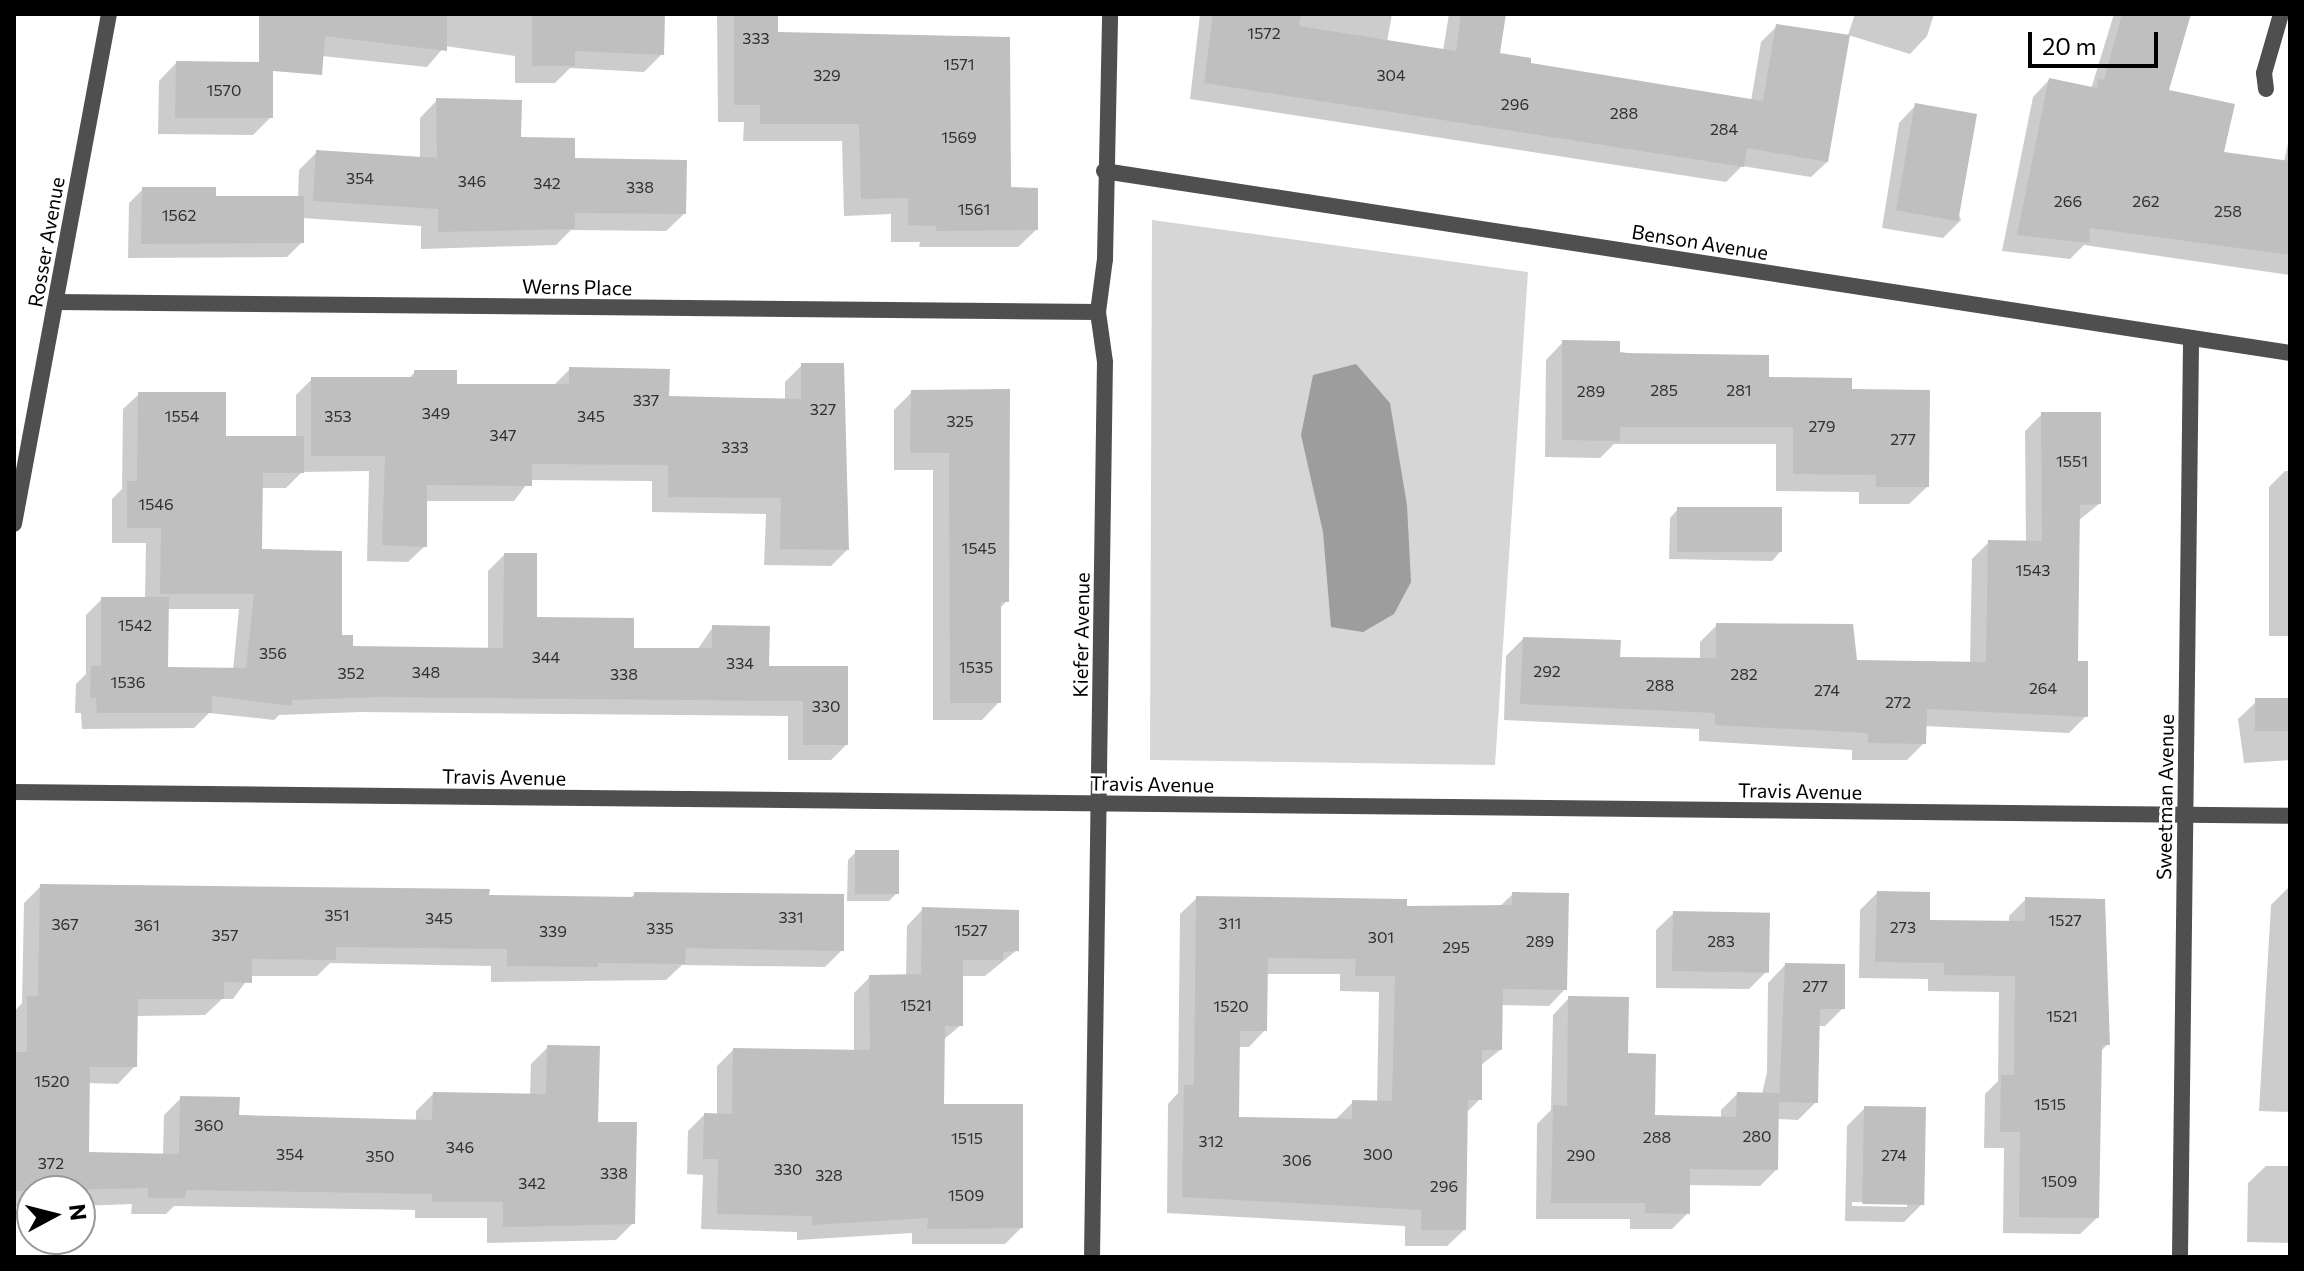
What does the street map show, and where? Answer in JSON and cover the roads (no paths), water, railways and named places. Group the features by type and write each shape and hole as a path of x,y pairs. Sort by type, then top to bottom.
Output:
{"street":[{"name":"Rosser Avenue","path":"14,524 109,14"},
{"name":"Kiefer Avenue","path":"1092,1257 1105,362 1098,312 1105,259 1104,171 1110,14"},
{"path":"2266,89 2264,73 2281,14"},
{"name":"Benson Avenue","path":"1104,171 2290,353"},
{"name":"Werns Place","path":"56,302 1098,312"},
{"name":"Sweetman Avenue","path":"2180,1257 2191,338"},
{"name":"Travis Avenue","path":"14,792 2290,816"}]}
